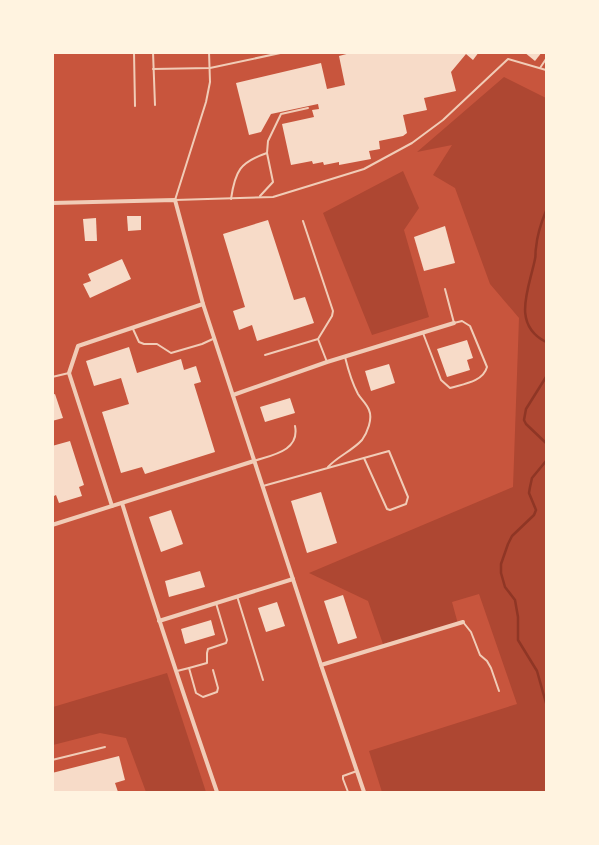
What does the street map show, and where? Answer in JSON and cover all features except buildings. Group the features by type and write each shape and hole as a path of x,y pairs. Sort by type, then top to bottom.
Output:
{"street":[{"path":"52,203 175,200 203,304 364,792"},
{"path":"112,506 69,373 78,346 203,304"},
{"path":"233,396 327,362 454,323"},
{"path":"52,525 254,461"},
{"path":"122,503 216,792"},
{"path":"159,621 293,578"},
{"path":"321,665 463,622"}],"lane":[{"path":"134,52 135,106"},
{"path":"153,52 155,105"},
{"path":"209,52 210,82 206,102 175,200 273,197 364,169 412,143 442,120 508,59 546,70"},
{"path":"153,69 210,68 285,52"},
{"path":"540,68 546,59"},
{"path":"259,198 272,182 266,153 268,141 281,114 308,108"},
{"path":"231,199 233,183 238,170 244,163 266,153"},
{"path":"265,355 318,340 332,316 333,311 303,221"},
{"path":"423,333 441,380 450,388 480,378 485,374 487,368 470,326 462,321 454,323 445,289"},
{"path":"133,328 139,342 157,344 171,353 202,344 214,338"},
{"path":"318,340 327,362"},
{"path":"328,467 334,460 361,441 366,434 370,420 369,410 358,393 345,357"},
{"path":"52,378 69,373"},
{"path":"254,461 281,452 292,444 297,435 295,426"},
{"path":"262,486 389,451 408,497 406,504 390,510 387,509 364,458"},
{"path":"237,596 262,680"},
{"path":"177,671 207,662 208,649 226,643 227,640 216,603"},
{"path":"463,622 471,632 480,655 491,668 499,691"},
{"path":"189,668 196,693 203,697 217,692 218,688 213,670"},
{"path":"52,760 105,746"},
{"path":"348,792 343,779 344,776 357,771"}],"shaded area":[{"path":"504,77 546,98 546,792 382,792 369,751 517,704 479,594 452,602 458,624 383,644 368,601 309,573 513,487 519,318 490,284 455,188 433,175 452,145 417,152"},
{"path":"403,171 419,208 404,230 429,317 372,335 323,213"},
{"path":"167,673 206,792 146,792 126,738 100,733 53,745 53,707"}],"waterway":[{"path":"546,211 538,234 525,305 529,326 535,334 546,342"},
{"path":"546,377 526,409 524,420 546,443"},
{"path":"546,461 532,478 529,493 536,510 534,515 512,536 501,564 501,573 505,587 515,600 518,617 518,640 537,671 546,703"}]}
